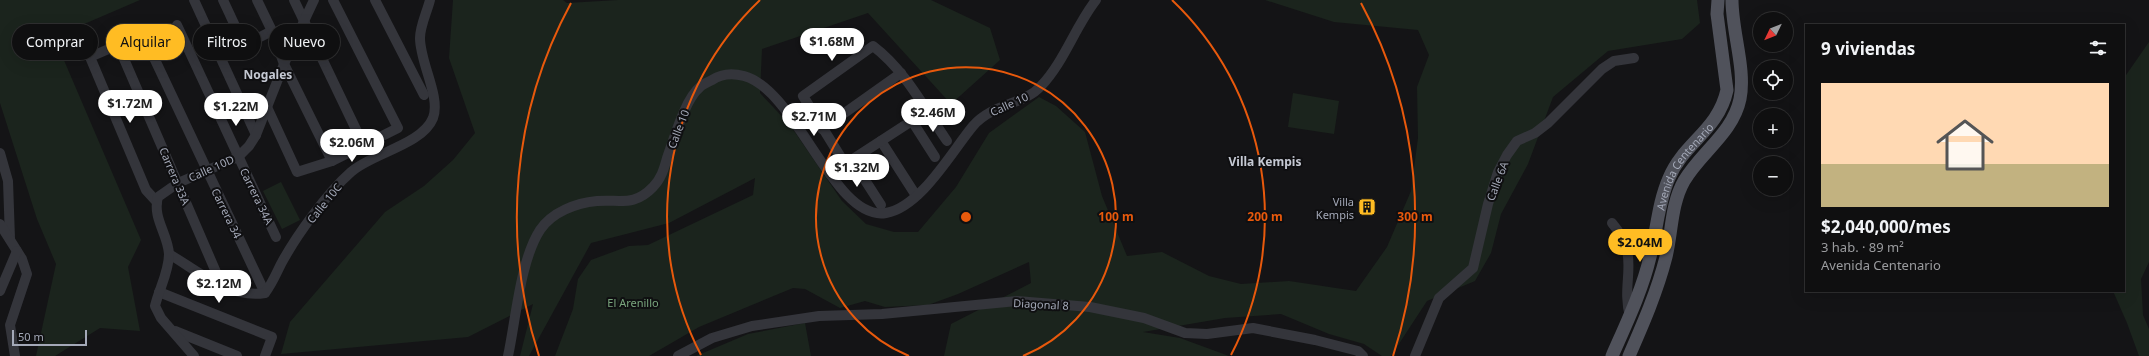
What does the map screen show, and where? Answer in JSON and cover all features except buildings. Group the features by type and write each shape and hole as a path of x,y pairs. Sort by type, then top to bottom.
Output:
{"main road":[{"name":"Avenida Centenario","path":"1612,356 1630,317 1646,274 1661,201 1670,175 1683,155 1714,121 1724,102 1726,85 1716,14 1718,0"},
{"name":"Avenida Centenario","path":"1628,356 1654,298 1666,256 1674,210 1681,188 1693,168 1728,127 1736,114 1740,98 1741,81 1732,0"}],"street":[{"path":"194,0 256,134"},
{"path":"223,0 244,45 269,32"},
{"path":"257,0 269,25"},
{"path":"294,0 363,144"},
{"name":"Calle 10D","path":"157,199 178,183 206,169 238,157 249,146 256,134 303,20 314,0"},
{"path":"267,108 297,172 332,161 363,144 398,128 333,0"},
{"path":"375,0 424,95"},
{"name":"Calle 10C","path":"265,293 274,281 282,263 313,216 329,195 351,172 372,158 399,148 424,130 433,119 434,96 425,67 420,38 430,0"},
{"name":"Calle 10","path":"508,356 526,262 541,230 555,216 572,206 598,201 626,202 641,197 653,187 662,174 685,109 699,87 718,77 730,74 755,80 788,113 830,174 860,208 871,212 885,214 902,208 915,197 933,177 975,124 991,110 1030,95 1039,89 1050,76 1082,19 1096,0"},
{"name":"Carrera 34A","path":"185,42 276,237"},
{"name":"Carrera 33A","path":"157,199 146,190 90,57 118,45 222,286"},
{"path":"881,204 822,129 803,96 873,46 888,57 901,73 947,142"},
{"name":"Calle 6A","path":"1417,353 1439,298 1473,268 1488,204 1498,172 1507,155 1517,141 1535,133 1548,124 1602,69 1614,61 1634,58"},
{"name":"Carrera 34","path":"155,60 265,293"},
{"path":"283,60 332,161"},
{"path":"822,129 901,73"},
{"path":"830,174 927,111"},
{"path":"912,121 935,157"},
{"path":"881,141 915,194"},
{"path":"0,153 8,181 14,245 0,291"},
{"path":"157,199 157,216 169,254 168,266 158,292 155,306 157,312 171,330 194,356"},
{"path":"1612,223 1624,239 1629,254 1626,299 1630,317"},
{"path":"0,224 26,267 27,274 10,325 14,356"},
{"path":"169,254 232,291 252,295 265,293"},
{"path":"158,292 272,337 265,356"},
{"name":"Diagonal 8","path":"678,356 712,338 752,326 819,316 882,314 1017,301 1090,307 1144,318 1185,333 1207,334 1253,328 1315,340 1361,354"},
{"path":"171,330 237,356"}],"green space":[{"path":"0,0 140,0 84,24 12,24 12,60 64,60 141,240 128,267 140,331 100,328 55,356 36,356 56,264 37,219 0,103"},
{"name":"El Arenillo","path":"453,0 563,0 567,3 618,0 931,0 990,28 1000,60 951,104 868,13 762,49 760,93 790,125 842,201 866,224 894,232 918,232 956,187 989,133 1039,97 1056,106 1085,132 1102,196 1127,256 1162,252 1209,276 1241,284 1289,281 1356,291 1387,247 1411,191 1418,138 1417,87 1429,55 1418,30 1334,22 1265,0 1697,0 1700,23 1682,39 1608,51 1553,97 1528,164 1501,214 1491,253 1475,281 1427,301 1391,356 1382,356 1364,344 1329,334 1281,314 1225,318 1143,332 1180,338 1229,356 944,356 951,324 1031,283 1029,262 958,294 928,305 885,307 865,301 840,308 805,289 793,288 699,327 649,356 555,356 573,309 578,279 591,260 629,246 648,245 753,195 755,178 669,223 591,243 529,356 520,356 533,304 468,337 281,354 290,322 385,212 424,186 453,160 475,133 449,58"},
{"path":"2149,42 2149,262 2141,279 2143,315 2149,329 2149,356 2139,356 2113,292 2125,292 2125,77"},
{"path":"1293,93 1339,101 1334,134 1288,127"},
{"path":"281,182 300,220 282,229 263,191"},
{"path":"805,323 811,356 696,356 748,334"}],"place":[{"name":"Villa Kempis","path":"1367,207"}],"district":[{"name":"Nogales","path":"268,74"},
{"name":"Villa Kempis","path":"1265,161"}]}
